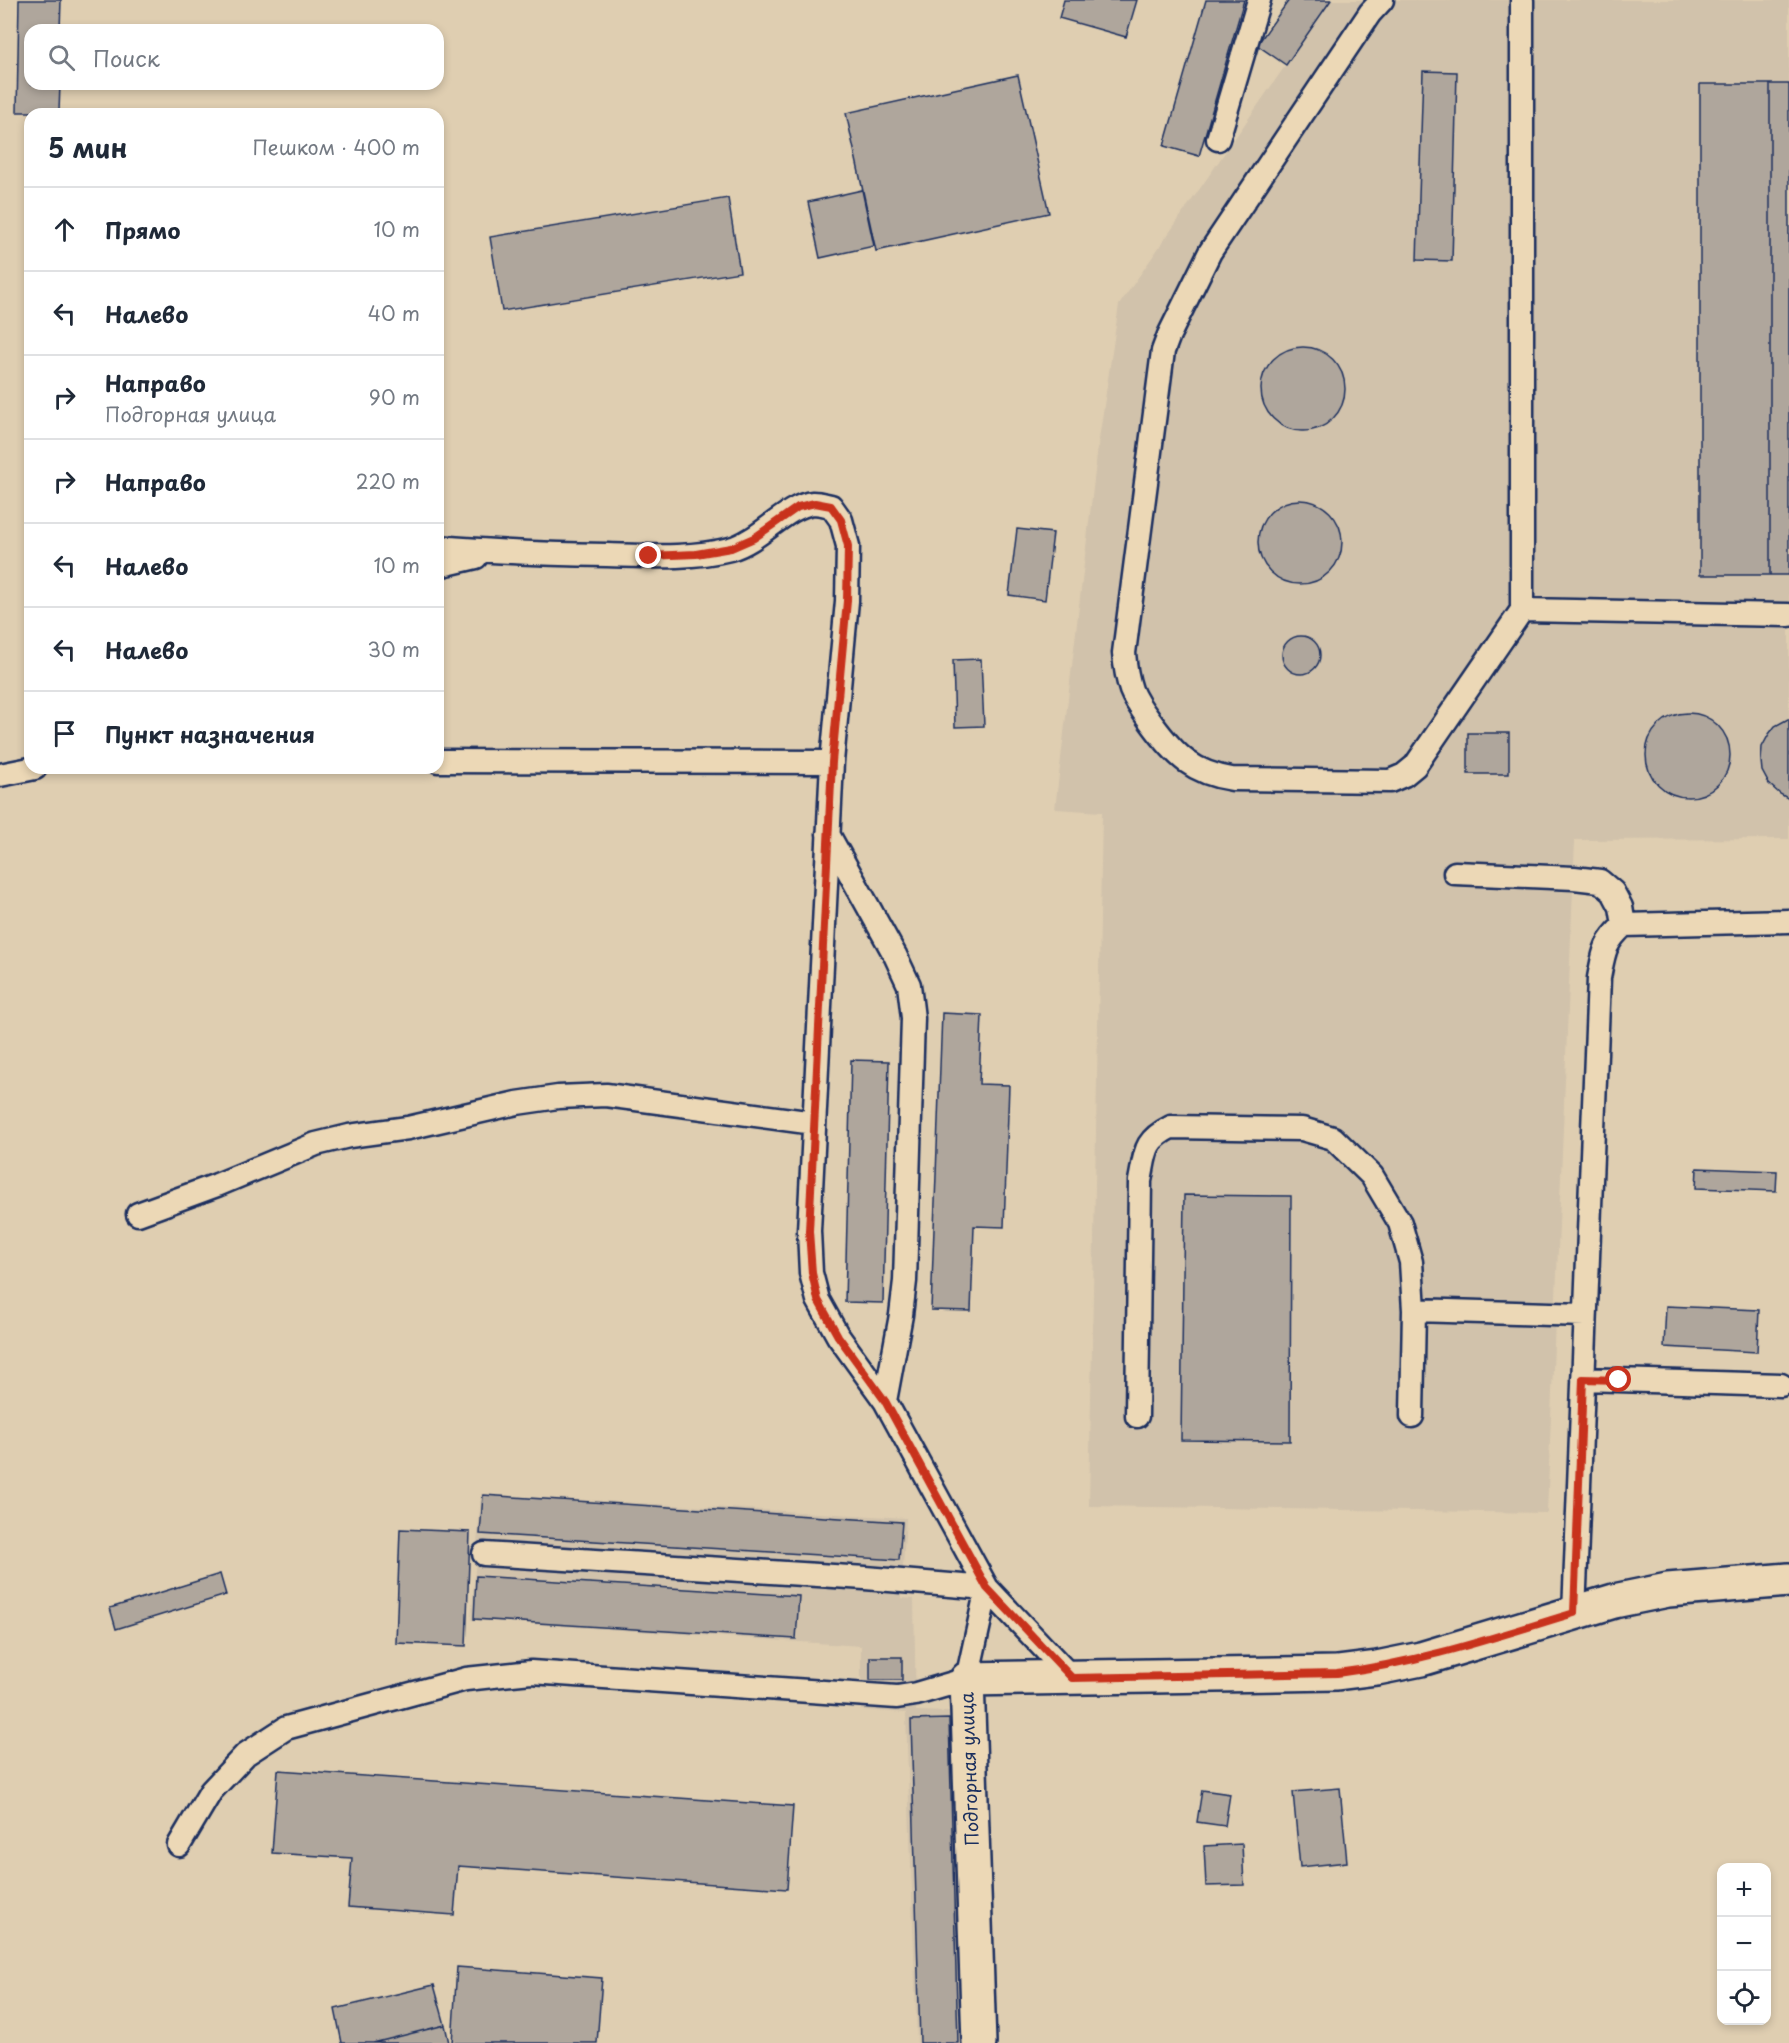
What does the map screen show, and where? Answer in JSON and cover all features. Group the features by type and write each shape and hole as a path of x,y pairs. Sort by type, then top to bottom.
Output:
{"street":[{"name":"Подгорная улица","path":"979,2043 967,1680 1337,1673 1421,1659 1614,1601 1668,1590 1789,1580"}],"lane":[{"path":"1218,139 1259,0"},
{"path":"1382,0 1370,13 1210,252 1163,351 1124,653 1126,672 1139,706 1171,748 1183,760 1213,776 1232,779 1390,781 1404,775 1415,766 1522,610 1522,0"},
{"path":"444,548 495,552 649,556 696,554 731,548 754,538 798,507 815,503 831,506 841,520 848,546 847,601 832,762 828,834 809,1231 812,1273 818,1300 838,1336 885,1401 987,1588 1072,1678"},
{"path":"444,565 495,552"},
{"path":"1522,610 1789,615"},
{"path":"444,761 832,762"},
{"path":"0,775 24,770"},
{"path":"828,834 895,955 909,985 913,1018 905,1281 885,1401"},
{"path":"1455,873 1600,881 1613,892 1621,907 1624,925"},
{"path":"1574,1613 1599,978 1603,956 1610,938 1624,925 1789,921"},
{"path":"138,1214 217,1185 315,1144 349,1136 408,1128 517,1103 558,1097 606,1095 814,1123"},
{"path":"1137,1416 1140,1181 1146,1149 1154,1135 1171,1127 1302,1129 1333,1138 1372,1176 1400,1223 1411,1262 1414,1311 1412,1416"},
{"path":"1414,1311 1585,1315"},
{"path":"1583,1379 1781,1385"},
{"path":"484,1554 866,1578 987,1588"},
{"path":"179,1845 211,1791 246,1754 286,1728 466,1679 531,1672 897,1697 967,1680 987,1588"}],"shaded area":[{"path":"1331,0 1789,0 1789,839 1575,840 1547,1513 1089,1506 1102,812 1055,809 1098,446 1119,305"},
{"path":"481,1494 906,1518 901,1598 914,1599 916,1711 951,1712 961,2043 917,2043 906,1713 861,1710 861,1646 471,1620"}],"building":[{"path":"19,0 61,0 60,24 24,24 24,90 60,90 59,108 24,108 24,112 17,112"},
{"path":"1064,0 1137,0 1126,37 1059,18"},
{"path":"1206,0 1244,0 1199,156 1164,146"},
{"path":"1289,0 1331,0 1286,65 1257,45"},
{"path":"1423,71 1457,72 1452,261 1417,260"},
{"path":"1018,75 1049,213 876,251 846,113"},
{"path":"1700,84 1770,84 1770,575 1700,575"},
{"path":"1770,84 1789,84 1789,575 1770,575"},
{"path":"862,190 874,246 820,258 808,202"},
{"path":"728,198 740,272 502,311 490,237"},
{"path":"1303,347 1319,350 1333,359 1342,373 1345,389 1342,405 1333,419 1319,428 1303,431 1287,428 1273,419 1264,405 1261,389 1264,373 1273,359 1287,350"},
{"path":"1300,500 1316,503 1330,512 1339,526 1342,542 1339,558 1330,572 1316,581 1300,584 1284,581 1270,572 1261,558 1258,542 1261,526 1270,512 1284,503"},
{"path":"1017,529 1053,533 1045,600 1009,595"},
{"path":"1301,636 1315,641 1320,655 1315,669 1301,674 1287,669 1282,655 1287,641"},
{"path":"981,659 984,726 955,727 953,660"},
{"path":"1688,713 1704,716 1718,725 1727,739 1730,755 1727,771 1718,785 1704,794 1688,797 1672,794 1658,785 1649,771 1646,755 1649,739 1658,725 1672,716"},
{"path":"1789,719 1789,799 1769,784 1762,771 1761,761 1762,747 1769,734 1775,726"},
{"path":"1468,733 1509,733 1509,774 1468,774"},
{"path":"942,1013 982,1015 979,1084 1009,1085 1004,1227 974,1226 971,1311 931,1310"},
{"path":"851,1060 889,1061 883,1303 845,1302"},
{"path":"1697,1168 1777,1171 1776,1191 1696,1188"},
{"path":"1184,1195 1291,1196 1290,1441 1181,1440"},
{"path":"1666,1306 1759,1310 1757,1352 1664,1347"},
{"path":"483,1495 902,1522 899,1560 480,1534"},
{"path":"400,1529 470,1532 466,1646 396,1643"},
{"path":"220,1574 226,1595 116,1629 110,1608"},
{"path":"476,1576 799,1596 796,1639 474,1619"},
{"path":"870,1657 902,1657 902,1680 870,1680"},
{"path":"949,1719 958,2043 920,2043 911,1720"},
{"path":"278,1770 793,1806 787,1889 458,1866 454,1915 348,1907 352,1858 272,1853"},
{"path":"1340,1788 1347,1862 1300,1867 1293,1792"},
{"path":"1202,1790 1230,1794 1225,1826 1197,1822"},
{"path":"1242,1844 1244,1885 1206,1886 1204,1846"},
{"path":"457,1967 602,1978 597,2043 452,2043"},
{"path":"434,1985 445,2025 373,2043 342,2043 335,2009"},
{"path":"445,2025 449,2043 373,2043"}],"route":[{"path":"649,556 696,554 731,548 754,538 798,507 815,503 831,506 841,520 848,546 847,601 832,762 809,1231 812,1273 818,1300 838,1336 885,1401 987,1588 1072,1678 1337,1673 1377,1668 1421,1659 1574,1613 1583,1379 1619,1380"}]}
